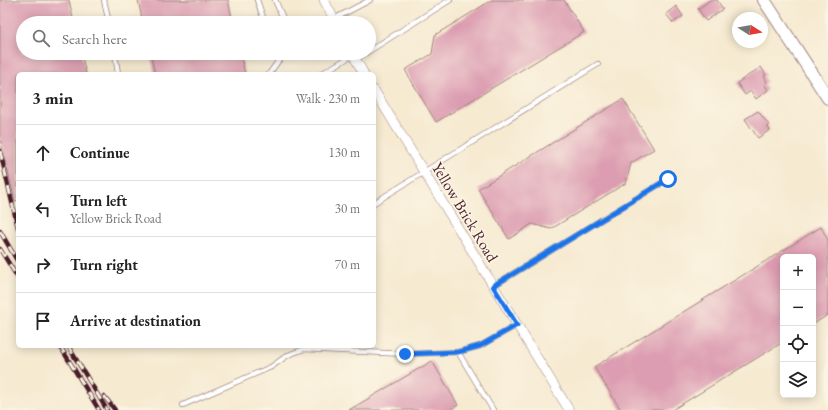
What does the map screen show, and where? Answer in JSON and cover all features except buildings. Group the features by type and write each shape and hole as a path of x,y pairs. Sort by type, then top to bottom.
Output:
{"main road":[{"path":"764,0 828,98"}],"street":[{"path":"324,0 332,16"},
{"path":"355,60 363,72"},
{"name":"Yellow Brick Road","path":"376,93 569,410"}],"lane":[{"path":"104,0 107,16"},
{"path":"257,0 263,16"},
{"path":"275,0 282,16"},
{"path":"345,16 370,0"},
{"path":"376,47 450,0"},
{"path":"116,60 118,72"},
{"path":"270,72 279,60"},
{"path":"325,72 346,60"},
{"path":"376,202 598,64"},
{"path":"493,286 668,179"},
{"path":"183,405 272,367 288,354 304,349 320,348 405,354 458,352 480,346 517,325"},
{"path":"458,352 493,410"}],"railway":[{"path":"0,151 16,219"},
{"path":"0,231 16,259"},
{"path":"0,249 16,275"},
{"path":"61,348 99,410"},
{"path":"69,348 107,410"},
{"path":"104,396 115,410"}],"route":[{"path":"405,354 458,352 480,346 517,325 493,286 668,179"}]}
